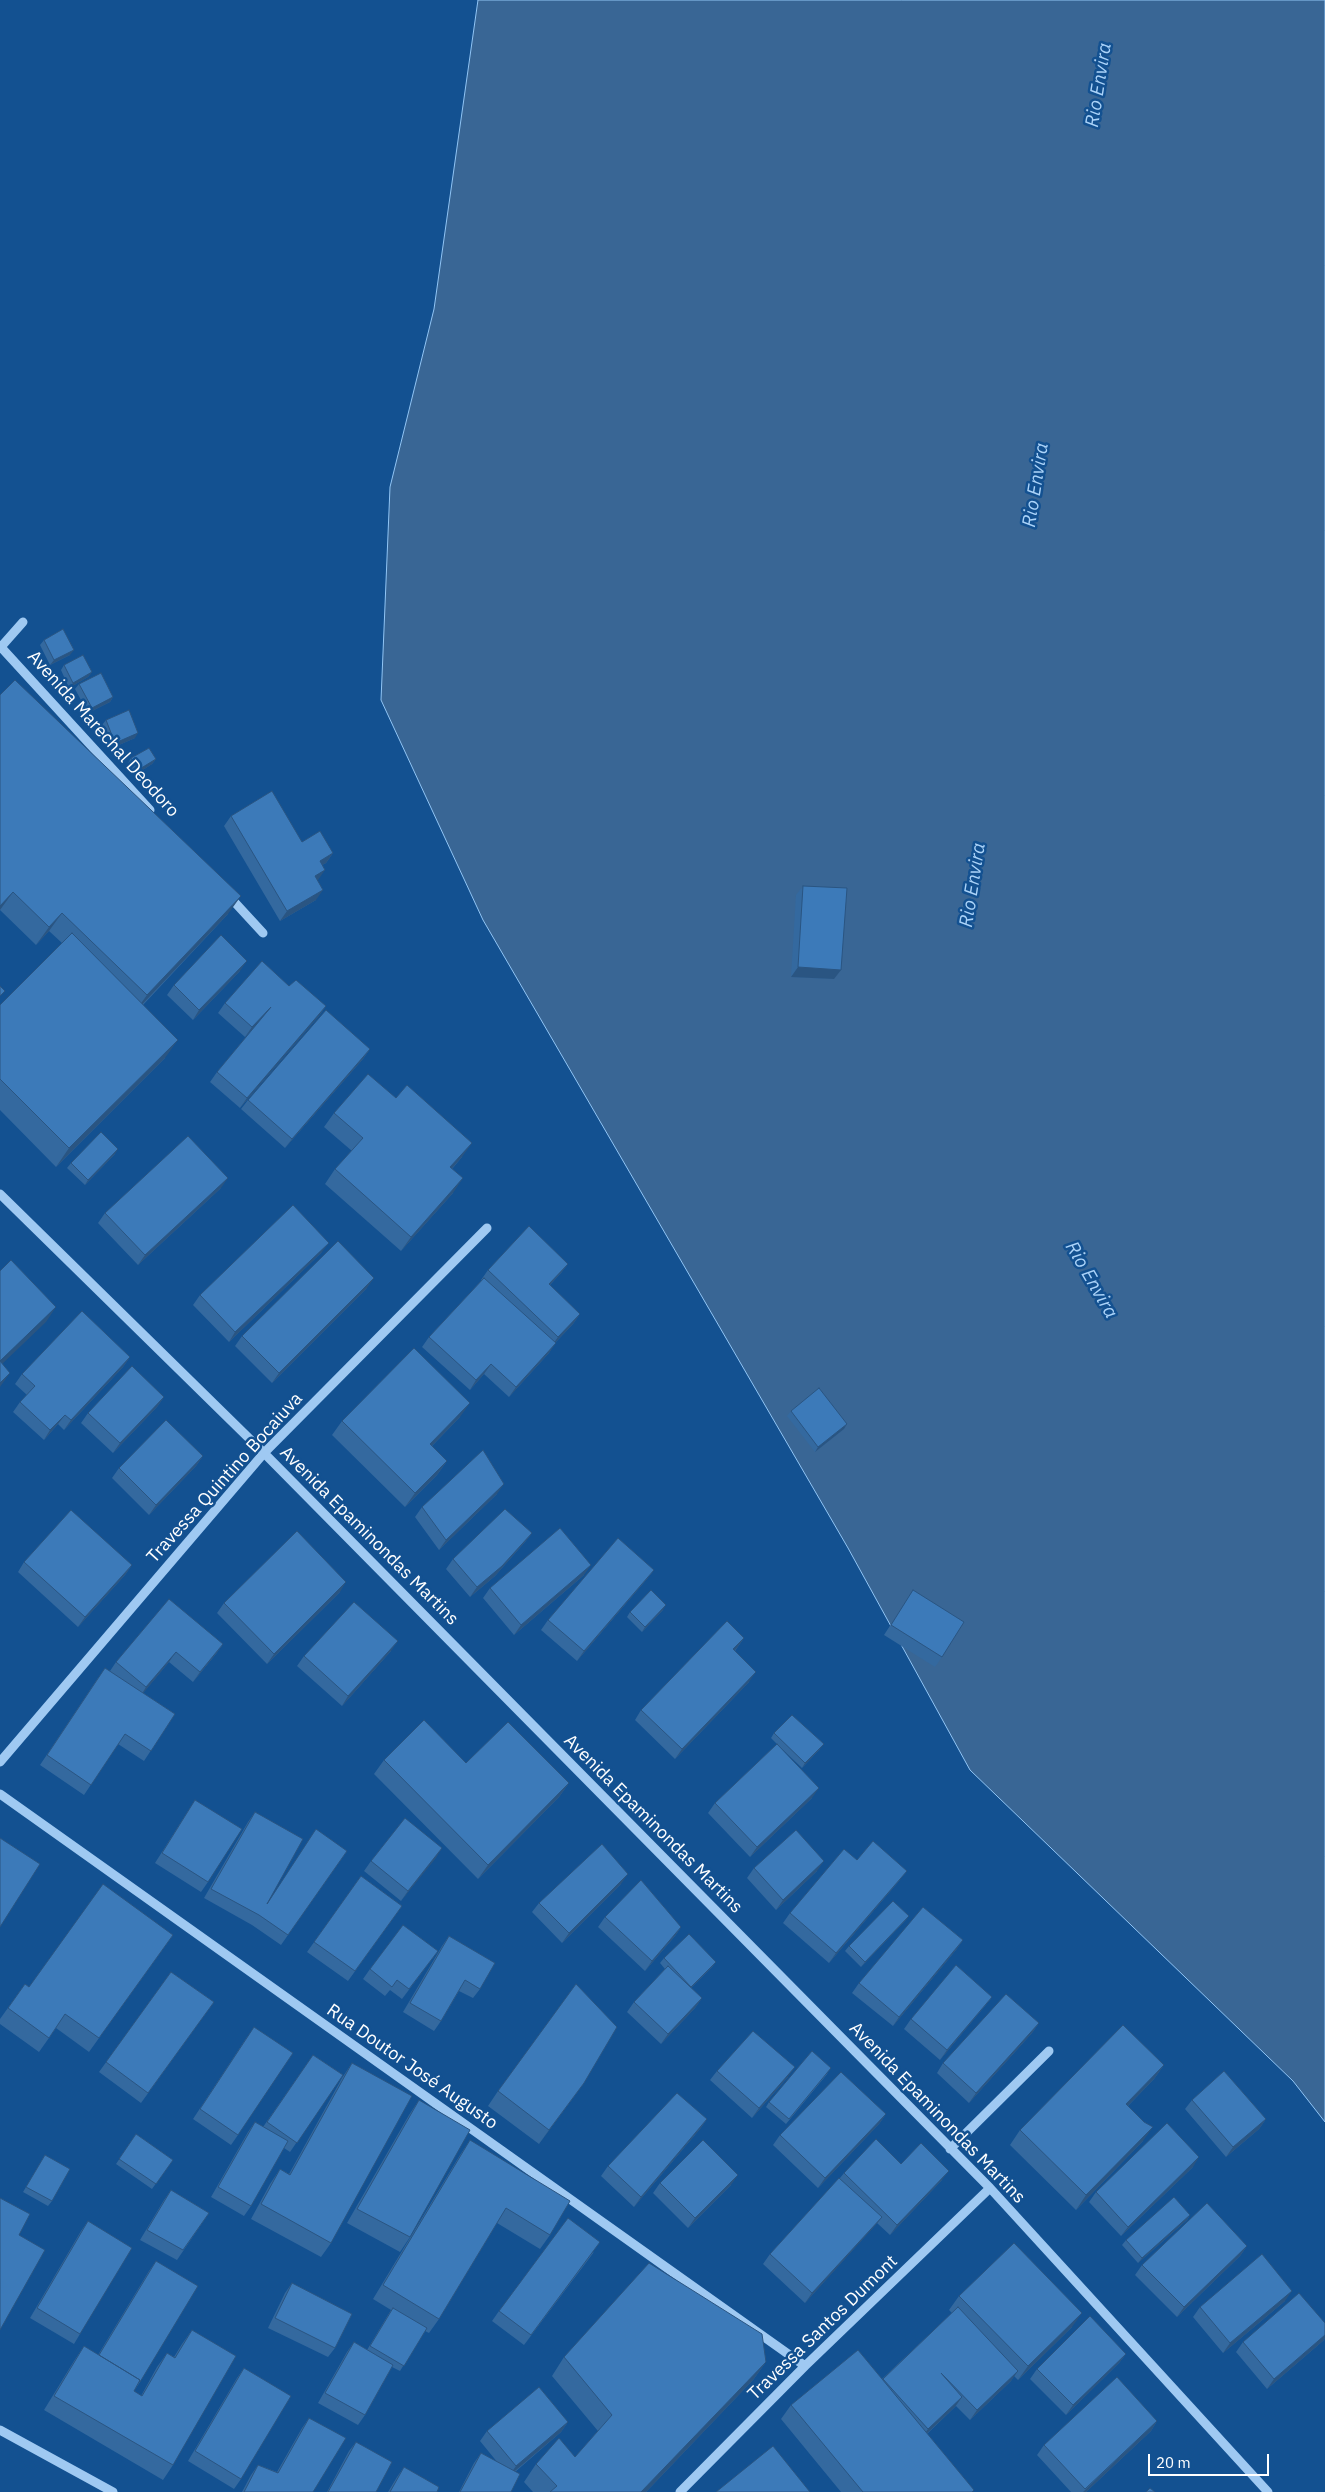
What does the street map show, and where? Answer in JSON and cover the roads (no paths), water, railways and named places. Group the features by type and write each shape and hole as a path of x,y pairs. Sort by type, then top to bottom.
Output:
{"street":[{"path":"0,647 22,622"},
{"name":"Avenida Marechal Deodoro","path":"0,647 156,816"},
{"path":"223,889 263,933"},
{"name":"Avenida Epaminondas Martins","path":"0,1194 264,1453 990,2188 1268,2492"},
{"name":"Travessa Quintino Bocaiuva","path":"0,1762 264,1453 487,1228"},
{"name":"Rua Doutor José Augusto","path":"0,1794 806,2366"},
{"path":"950,2149 1049,2052"},
{"name":"Travessa Santos Dumont","path":"680,2492 806,2366 990,2188"},
{"path":"0,2430 113,2492"}],"water":[{"name":"Rio Envira","path":"478,0 1325,0 1325,2122 1293,2081 970,1770 848,1548 483,920 381,700 390,487 434,309"}]}
